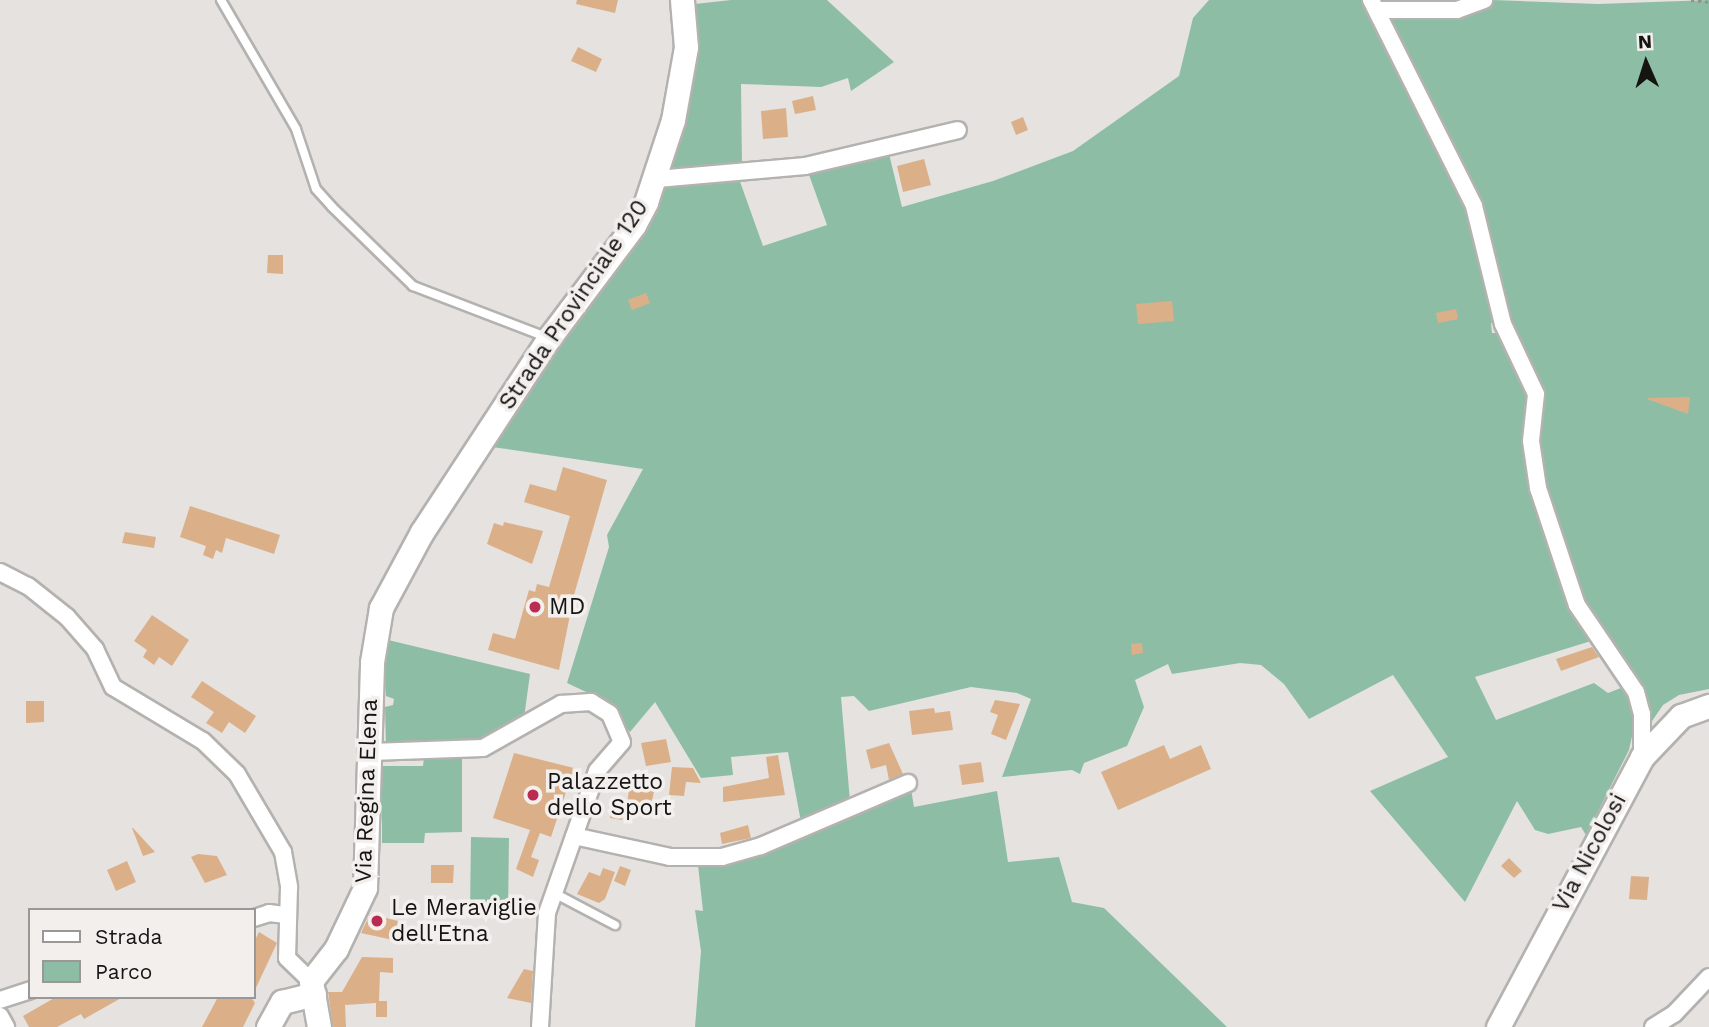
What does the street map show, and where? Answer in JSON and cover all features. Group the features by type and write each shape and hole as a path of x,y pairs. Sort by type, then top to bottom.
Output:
{"street":[{"name":"Strada Provinciale 120","path":"392,584 549,338 634,225 657,179 686,47 682,0"},
{"path":"1484,0 1457,10 1374,5 1387,40 1437,128 1474,206 1503,324 1536,394 1531,441 1538,488 1577,605 1636,692 1642,714 1642,757"},
{"path":"657,179 805,166 958,130"},
{"path":"0,572 28,586 67,617 95,649 113,687 203,741 237,774 283,852 289,887 286,915 287,958 313,988 319,1027"},
{"name":"Via Regina Elena","path":"313,988 336,949 365,888 374,632 392,584"},
{"path":"371,752 483,748 561,704 576,702 602,707 610,714 622,742 597,771 548,913 540,1027"},
{"name":"Via Nicolosi","path":"1498,1027 1642,757 1681,716 1709,706"},
{"path":"574,836 670,857 722,857 761,846 908,783"},
{"path":"256,918 286,915"},
{"path":"1653,1027 1674,1014 1709,977"},
{"path":"268,1027 282,1002 313,988"},
{"path":"0,1000 28,991"},
{"path":"0,1016 6,1027"}],"lane":[{"path":"221,0 296,129 316,189 332,207 413,286 549,338"},
{"path":"554,893 615,925"}],"path":[{"path":"1691,0 1709,2"}],"green space":[{"path":"731,0 827,0 894,62 851,91 848,78 821,87 741,84 742,165 666,173 689,76 695,4"},
{"path":"1209,0 1363,0 1468,209 1496,321 1491,323 1492,333 1501,333 1531,394 1527,438 1569,604 1591,641 1475,677 1496,720 1594,683 1608,693 1626,686 1630,695 1634,727 1629,750 1586,835 1581,827 1548,834 1535,830 1517,801 1465,902 1370,791 1448,757 1393,675 1309,719 1284,684 1261,665 1240,663 1172,674 1168,664 1135,680 1144,707 1127,746 1084,763 1080,774 1072,770 1002,777 1031,699 1017,693 971,687 869,711 854,696 841,697 850,801 801,822 788,752 731,757 733,775 701,778 655,702 630,732 601,699 567,683 609,547 607,535 643,469 492,447 560,333 662,184 738,176 763,246 827,225 808,172 889,154 902,207 993,181 1073,151 1179,76 1193,18"},
{"path":"1493,0 1598,4 1709,0 1709,689 1679,695 1663,705 1650,724 1580,601 1545,491 1538,452 1541,405 1518,354 1471,182 1385,19 1458,13"},
{"path":"384,639 530,674 524,718 490,740 386,747 385,707 393,705 394,699 386,696"},
{"path":"424,757 462,757 462,832 425,833 424,843 382,843 382,766 423,766"},
{"path":"911,789 914,807 997,791 1008,862 1059,857 1072,902 1104,908 1227,1027 695,1027 701,951 695,910 703,911 698,865 739,859 804,837"},
{"path":"471,837 509,838 508,912 470,911"}],"building":[{"path":"577,0 618,0 615,13 576,4"},
{"path":"578,47 602,59 596,72 571,61"},
{"path":"813,96 816,110 795,114 792,101"},
{"path":"786,108 788,137 763,139 761,111"},
{"path":"1023,117 1028,130 1016,135 1011,122"},
{"path":"924,159 931,185 903,192 897,166"},
{"path":"268,255 283,255 283,274 267,273"},
{"path":"646,293 650,303 632,310 628,300"},
{"path":"1172,301 1174,321 1138,324 1136,304"},
{"path":"1456,309 1458,319 1438,323 1436,313"},
{"path":"1690,397 1688,414 1647,399 1648,398"},
{"path":"563,467 607,480 574,595 559,670 488,650 493,633 515,639 529,590 535,592 537,584 549,587 570,516 524,502 530,484 556,491"},
{"path":"190,506 280,535 274,554 226,538 222,553 216,550 213,559 203,555 206,546 180,537"},
{"path":"504,522 543,531 532,564 487,544 494,523 503,526"},
{"path":"125,532 156,537 154,548 122,543"},
{"path":"152,615 189,640 172,666 159,657 154,665 143,657 147,650 134,641"},
{"path":"1142,643 1143,653 1132,655 1131,644"},
{"path":"1592,647 1599,657 1561,671 1556,659"},
{"path":"202,681 256,716 245,733 229,722 222,733 206,723 214,712 191,697"},
{"path":"995,700 1020,704 1006,740 991,734 998,715 990,712"},
{"path":"26,701 44,701 44,722 26,723"},
{"path":"934,708 935,713 950,711 953,730 912,735 909,711"},
{"path":"666,739 671,762 646,766 641,743"},
{"path":"889,743 903,774 889,780 886,765 871,769 866,750"},
{"path":"1164,745 1170,759 1201,745 1211,769 1118,810 1101,772"},
{"name":"Palazzetto dello Sport","path":"514,753 574,768 551,837 540,833 531,857 539,860 533,877 516,869 530,830 493,818"},
{"path":"778,755 785,795 723,802 723,787 769,778 766,757"},
{"path":"981,762 984,782 962,785 959,765"},
{"path":"672,767 693,768 701,783 686,782 684,796 669,795"},
{"path":"631,775 644,777 642,790 654,791 651,807 639,805 638,814 626,812"},
{"path":"612,803 625,804 622,820 610,818"},
{"path":"748,825 751,838 722,844 720,833"},
{"path":"133,828 155,852 143,856"},
{"path":"198,854 217,856 227,875 205,883 191,857"},
{"path":"1509,858 1522,871 1514,878 1501,866"},
{"path":"127,861 136,882 116,891 107,870"},
{"path":"431,865 454,865 453,883 431,883"},
{"path":"620,866 631,870 625,886 614,881"},
{"path":"603,868 615,872 605,899 599,903 577,894 589,872 600,876"},
{"path":"1631,876 1649,877 1647,900 1629,899"},
{"path":"370,914 398,921 393,940 361,933"},
{"path":"259,932 277,943 256,988 256,938"},
{"path":"362,957 393,958 393,973 380,972 379,1001 387,1001 387,1017 376,1017 376,1003 345,1005 346,1027 333,1027 328,992 342,992"},
{"path":"524,969 533,971 531,1003 507,998"},
{"path":"53,999 119,999 84,1019 81,1014 57,1027 29,1027 23,1016"},
{"path":"217,999 252,999 255,1003 243,1027 202,1027"}],"place":[{"name":"MD","path":"535,607"},
{"name":"Palazzetto dello Sport","path":"533,795"},
{"name":"Le Meraviglie dell'Etna","path":"377,921"}]}
